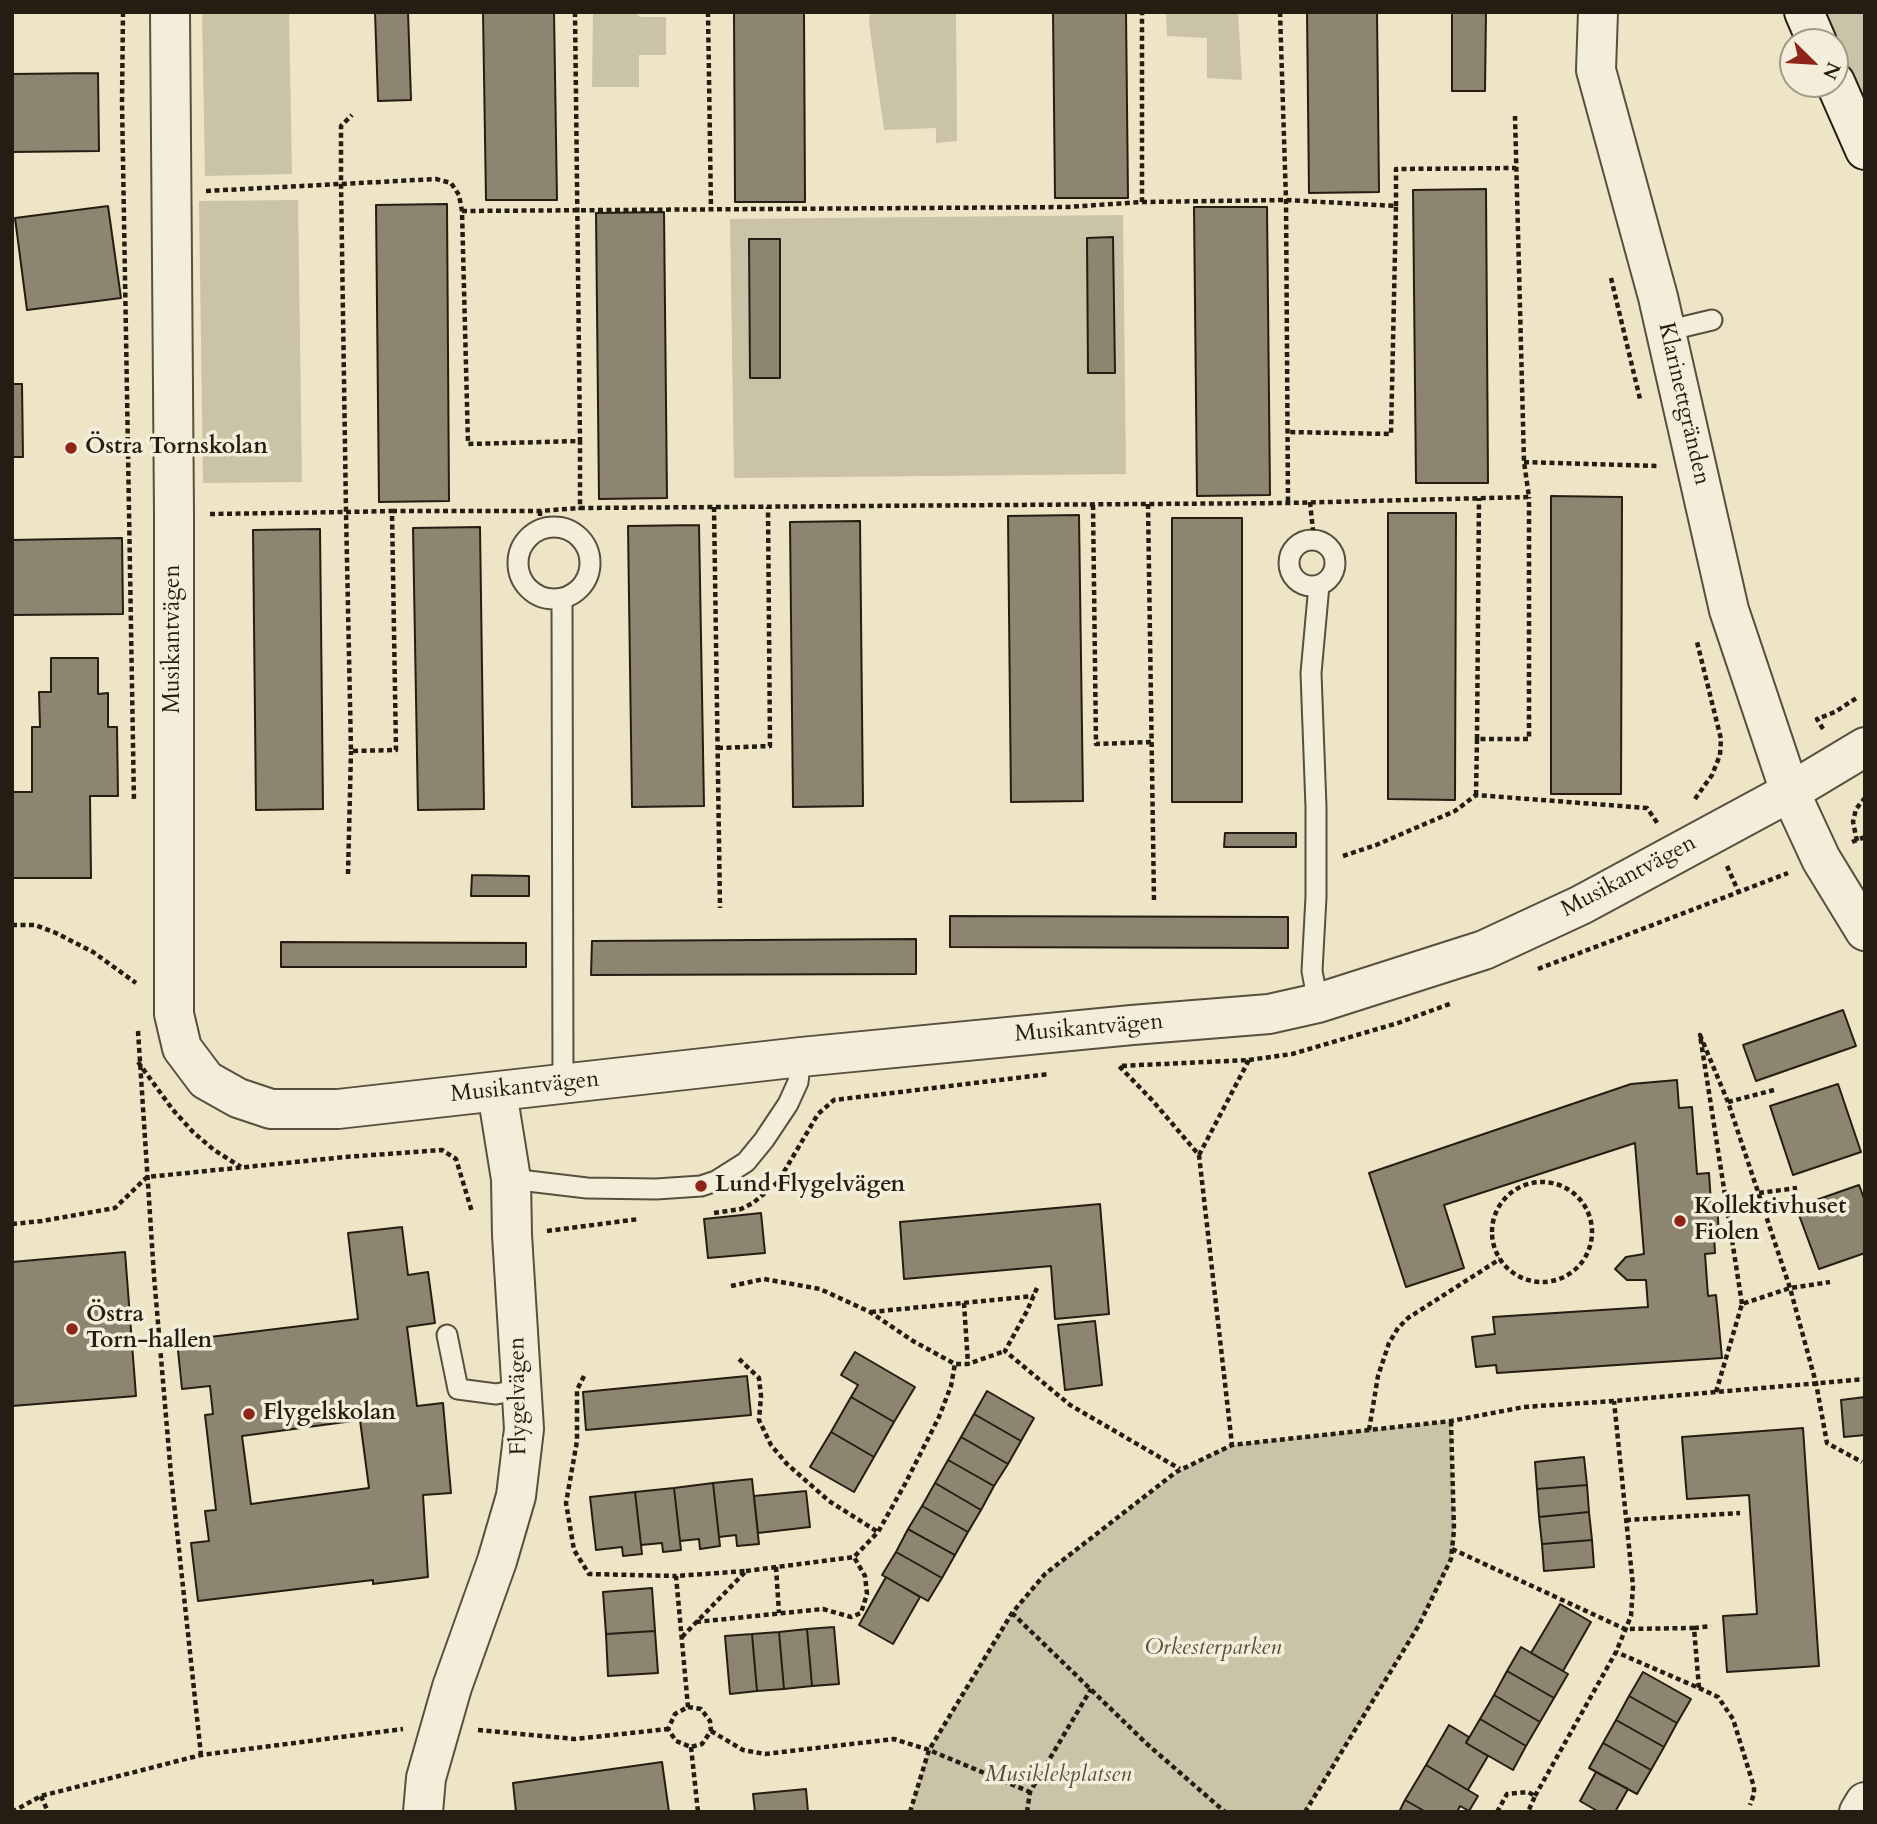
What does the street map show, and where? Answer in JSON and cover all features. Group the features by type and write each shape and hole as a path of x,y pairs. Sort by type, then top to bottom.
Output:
{"street":[{"name":"Musikantvägen","path":"170,12 174,1014 182,1048 206,1080 238,1098 271,1109 338,1109 801,1057 1269,1014 1318,1003 1484,950 1581,905 1790,792 1865,747"},
{"name":"Klarinettgränden","path":"1598,12 1596,70 1666,331 1729,611 1790,792"},
{"path":"1842,98 1865,150"},
{"path":"1790,792 1821,859 1865,931"},
{"name":"Flygelvägen","path":"423,1812 426,1778 452,1687 497,1561 516,1496 524,1429 511,1179 498,1092"},
{"path":"1859,1812 1865,1802"}],"lane":[{"path":"1666,331 1712,320"},
{"path":"540,520 574,534 583,542 589,553 588,576 582,587 562,599 538,596 528,590 521,580 518,556 522,545 540,520"},
{"path":"1307,540 1314,540 1328,547 1335,561 1331,576 1319,585 1311,586 1292,576 1288,562 1294,547 1307,540"},
{"path":"1318,1003 1312,971 1316,807 1311,673 1319,585"},
{"path":"562,599 563,1084"},
{"path":"511,1179 600,1189 701,1186 716,1181 746,1162 770,1131 788,1104 798,1082 801,1057"},
{"path":"447,1335 458,1389 496,1394 522,1388"}],"path":[{"path":"123,12 122,143 134,802"},
{"path":"575,12 580,508"},
{"path":"708,12 711,209"},
{"path":"1142,12 1142,202"},
{"path":"1280,12 1286,200 1287,503"},
{"path":"348,874 351,751 341,126 352,115"},
{"path":"1477,738 1529,739 1529,497 1524,462 1515,116"},
{"path":"1288,432 1391,434 1396,169 1516,168"},
{"path":"171,193 436,179 451,183 459,195 462,211 468,444 580,441"},
{"path":"462,211 1068,207 1142,202 1286,200 1396,206"},
{"path":"1610,275 1642,411"},
{"path":"1524,462 1696,467"},
{"path":"1655,466 1658,479"},
{"path":"174,515 391,511 540,520 580,508 1287,503 1529,497"},
{"path":"1476,795 1479,498"},
{"path":"1310,502 1314,540"},
{"path":"1148,504 1154,900"},
{"path":"1093,505 1096,744 1151,742"},
{"path":"713,507 720,908"},
{"path":"718,748 770,746 768,507"},
{"path":"351,751 396,750 391,511"},
{"path":"1688,807 1712,775 1720,755 1721,739 1697,640"},
{"path":"1316,864 1376,845 1423,825 1455,811 1476,795 1647,808 1659,826 1670,821"},
{"path":"1856,840 1853,822 1856,809 1865,798"},
{"path":"12,925 35,925 56,933 93,952 137,984 137,970"},
{"path":"138,1023 138,1062 171,1475 201,1755"},
{"path":"1716,1392 1742,1304 1700,1035 1728,1102 1790,1288 1816,1383 1827,1443 1862,1462"},
{"path":"1199,1155 1119,1066 1249,1060 1199,1155 1231,1445"},
{"path":"138,1062 173,1110 193,1132 214,1150 242,1167"},
{"path":"1728,1102 1774,1090"},
{"path":"12,1224 115,1208 147,1177"},
{"path":"1531,1182 1555,1184 1576,1194 1586,1207 1592,1223 1592,1240 1586,1256 1576,1270 1561,1279 1544,1282 1527,1280 1512,1272 1500,1259 1494,1245 1492,1229 1496,1213 1504,1199 1516,1189 1531,1182"},
{"path":"1759,1193 1797,1188"},
{"path":"1369,1430 1378,1377 1389,1343 1398,1328 1408,1318 1500,1259"},
{"path":"731,1286 764,1279 820,1289 870,1312 912,1341 955,1364 968,1364 1005,1351 1037,1288"},
{"path":"1742,1304 1790,1288 1830,1282"},
{"path":"870,1312 1034,1296"},
{"path":"964,1303 968,1364"},
{"path":"1005,1351 1070,1405 1181,1470"},
{"path":"739,1359 759,1378 759,1420 771,1445 787,1464 829,1501 878,1532"},
{"path":"584,1376 577,1390 577,1441 566,1503 574,1549 589,1574 676,1576 746,1571 855,1556 878,1532 939,1417 951,1386 955,1364"},
{"path":"910,1812 929,1750 1012,1613 1045,1574 1181,1470 1231,1445 1451,1421 1524,1407 1865,1379"},
{"path":"1528,1812 1616,1652 1631,1616 1633,1587 1614,1401"},
{"path":"1306,1812 1419,1625 1451,1559 1454,1530 1451,1421"},
{"path":"1626,1520 1741,1513"},
{"path":"1452,1549 1625,1629 1711,1626"},
{"path":"696,1622 823,1609 850,1616 861,1613 867,1594 865,1576 855,1556"},
{"path":"776,1567 779,1613"},
{"path":"682,1637 746,1571"},
{"path":"676,1576 688,1707"},
{"path":"1012,1613 1147,1744 1225,1812"},
{"path":"1694,1628 1699,1688"},
{"path":"1616,1652 1718,1697 1733,1718 1754,1787 1750,1805"},
{"path":"1027,1812 1030,1792 1091,1689"},
{"path":"688,1707 701,1709 710,1721 711,1731 702,1744 691,1748 676,1741 668,1728 675,1714 688,1707"},
{"path":"398,1741 404,1721"},
{"path":"12,1811 41,1797 201,1755 400,1729 441,1727 575,1739 668,1728"},
{"path":"711,1731 743,1750 765,1754 894,1739 929,1750 1030,1792"},
{"path":"691,1748 698,1812"},
{"path":"1497,1812 1507,1794 1528,1792 1535,1796"},
{"path":"41,1797 48,1812"}],"green space":[{"path":"202,12 289,12 292,174 205,176"},
{"path":"593,12 633,12 641,17 666,17 666,55 639,55 639,87 592,87"},
{"path":"870,12 956,12 957,141 936,143 936,128 884,130 869,23"},
{"path":"1166,12 1238,12 1242,80 1207,78 1207,38 1167,36"},
{"path":"1813,12 1865,12 1865,116 1849,84 1849,28 1825,28"},
{"path":"298,200 302,482 203,483 199,201"},
{"path":"1123,215 1126,474 734,478 730,219"},
{"name":"Orkesterparken","path":"1451,1421 1454,1530 1451,1559 1419,1625 1305,1812 910,1812 929,1750 1012,1613 1045,1574 1181,1470 1232,1445"}],"building":[{"path":"375,12 408,12 411,100 378,101"},
{"path":"483,12 554,12 557,200 486,200"},
{"path":"734,12 804,12 805,202 735,202"},
{"path":"1053,12 1126,12 1128,198 1055,198"},
{"path":"1307,12 1377,12 1379,192 1309,193"},
{"path":"1452,12 1486,12 1485,91 1452,91"},
{"path":"98,73 99,151 12,152 12,74"},
{"path":"1486,189 1488,483 1416,483 1413,190"},
{"path":"447,204 449,501 379,502 376,205"},
{"path":"108,206 121,298 27,310 15,218"},
{"path":"1194,207 1267,207 1270,495 1197,496"},
{"path":"664,212 667,498 599,499 596,213"},
{"path":"1113,237 1115,373 1088,373 1087,238"},
{"path":"749,239 780,239 780,378 750,378"},
{"path":"12,384 22,384 23,457 12,457"},
{"path":"1551,496 1622,497 1621,794 1551,794"},
{"path":"1388,513 1456,513 1455,800 1388,799"},
{"path":"1079,515 1083,801 1011,802 1008,516"},
{"path":"1172,518 1242,518 1242,802 1172,802"},
{"path":"860,521 863,806 793,807 790,522"},
{"path":"699,525 704,806 632,807 628,526"},
{"path":"480,527 484,809 418,810 413,528"},
{"path":"320,529 323,809 256,810 253,530"},
{"path":"122,538 123,614 12,615 12,540"},
{"path":"51,658 98,658 98,694 108,693 108,727 117,727 118,796 90,796 91,878 12,878 12,792 32,792 32,727 40,727 39,692 51,692"},
{"path":"1225,833 1296,833 1296,847 1224,847"},
{"path":"472,875 529,876 529,896 471,896"},
{"path":"950,916 1288,917 1288,948 950,947"},
{"path":"916,939 916,974 591,975 592,941"},
{"path":"281,942 526,943 526,967 281,967"},
{"path":"1843,1010 1856,1046 1756,1081 1743,1045"},
{"name":"Kollektivhuset Fiolen","path":"1677,1080 1679,1108 1692,1107 1697,1174 1709,1173 1711,1203 1717,1202 1719,1236 1714,1236 1715,1253 1705,1254 1708,1296 1716,1295 1722,1358 1497,1373 1496,1365 1476,1367 1472,1337 1495,1334 1493,1317 1648,1307 1646,1280 1627,1280 1615,1269 1626,1257 1644,1254 1635,1143 1444,1205 1464,1268 1406,1287 1369,1173 1631,1084"},
{"path":"1838,1084 1861,1152 1793,1175 1770,1106"},
{"path":"1859,1185 1865,1201 1865,1253 1819,1269 1796,1207"},
{"path":"1100,1204 1109,1314 1055,1319 1051,1266 904,1279 900,1222"},
{"path":"761,1213 765,1253 708,1258 704,1219"},
{"path":"402,1227 408,1275 428,1272 435,1323 407,1327 417,1406 443,1403 451,1493 423,1495 428,1577 373,1584 373,1580 198,1601 191,1543 209,1541 205,1511 216,1510 205,1415 213,1414 210,1386 182,1389 177,1341 358,1319 348,1233","holes":["360,1420 369,1488 251,1504 242,1436"]},
{"name":"Östra Torn-hallen","path":"125,1252 136,1396 12,1406 12,1262"},
{"path":"1095,1321 1102,1385 1065,1390 1058,1325"},
{"path":"855,1352 915,1387 894,1422 851,1397 858,1385 841,1375"},
{"path":"747,1376 751,1415 586,1430 583,1392"},
{"path":"987,1391 1034,1418 1021,1441 974,1414"},
{"path":"851,1397 894,1422 874,1457 831,1432"},
{"path":"1865,1397 1865,1435 1844,1437 1841,1400"},
{"path":"974,1414 1021,1441 1008,1464 961,1437"},
{"path":"1803,1428 1819,1666 1727,1672 1723,1616 1757,1614 1749,1495 1687,1499 1682,1437"},
{"path":"831,1432 874,1457 854,1492 810,1467"},
{"path":"961,1437 1008,1464 994,1486 948,1460"},
{"path":"1584,1457 1587,1485 1537,1489 1535,1462"},
{"path":"948,1460 994,1486 981,1510 935,1483"},
{"path":"752,1479 759,1544 737,1546 736,1535 719,1537 713,1483"},
{"path":"713,1483 720,1546 700,1549 699,1539 680,1541 674,1488"},
{"path":"935,1483 981,1510 968,1532 922,1506"},
{"path":"1587,1485 1589,1512 1539,1517 1537,1489"},
{"path":"674,1488 681,1550 663,1552 662,1543 641,1545 635,1492"},
{"path":"806,1491 810,1527 758,1533 754,1496"},
{"path":"635,1492 642,1554 623,1556 622,1547 596,1550 590,1497"},
{"path":"922,1506 968,1532 955,1555 908,1529"},
{"path":"1589,1512 1592,1540 1542,1544 1539,1517"},
{"path":"908,1529 955,1555 942,1578 896,1552"},
{"path":"1592,1540 1594,1567 1544,1571 1542,1544"},
{"path":"896,1552 942,1578 928,1601 882,1575"},
{"path":"886,1577 920,1597 893,1644 859,1625"},
{"path":"652,1588 655,1631 606,1634 603,1592"},
{"path":"1560,1604 1591,1622 1563,1671 1531,1653"},
{"path":"834,1627 839,1684 812,1686 807,1629"},
{"path":"807,1629 812,1686 784,1689 779,1632"},
{"path":"655,1631 658,1673 608,1676 606,1634"},
{"path":"779,1632 784,1689 757,1691 752,1634"},
{"path":"752,1634 757,1691 730,1694 725,1636"},
{"path":"1521,1647 1568,1674 1554,1698 1507,1671"},
{"path":"1507,1671 1554,1698 1540,1722 1494,1695"},
{"path":"1643,1672 1691,1699 1677,1723 1629,1696"},
{"path":"1494,1695 1540,1722 1526,1746 1480,1719"},
{"path":"1629,1696 1677,1723 1664,1747 1616,1720"},
{"path":"1480,1719 1526,1746 1513,1770 1466,1743"},
{"path":"1616,1720 1664,1747 1651,1770 1603,1743"},
{"path":"1449,1725 1469,1737 1466,1743 1488,1756 1468,1790 1426,1765"},
{"path":"1603,1743 1651,1770 1637,1794 1589,1768"},
{"path":"662,1762 669,1812 516,1812 513,1783"},
{"path":"1426,1765 1478,1796 1469,1811 1460,1806 1457,1812 1426,1812 1405,1800"},
{"path":"1596,1772 1628,1789 1615,1812 1599,1812 1580,1801"},
{"path":"806,1789 808,1812 755,1812 753,1794"},
{"path":"1405,1800 1426,1812 1399,1812"}],"place":[{"name":"Östra Tornskolan","path":"71,448"},
{"name":"Lund Flygelvägen","path":"701,1186"},
{"name":"Kollektivhuset Fiolen","path":"1680,1221"},
{"name":"Östra Torn-hallen","path":"72,1329"},
{"name":"Flygelskolan","path":"249,1414"}],"park label":[{"name":"Musiklekplatsen","path":"1058,1776"}]}
